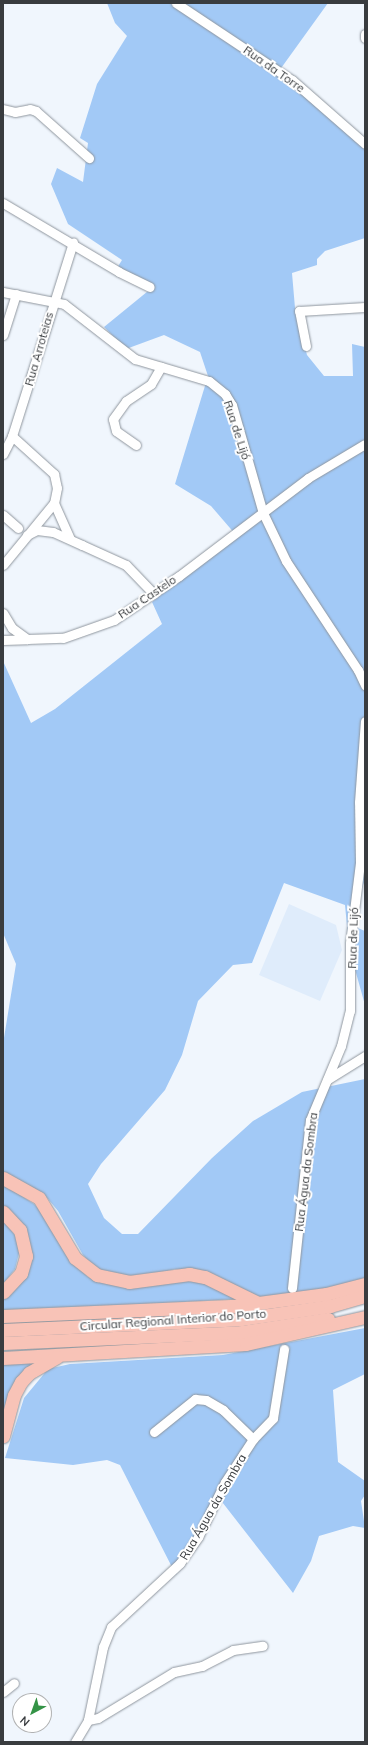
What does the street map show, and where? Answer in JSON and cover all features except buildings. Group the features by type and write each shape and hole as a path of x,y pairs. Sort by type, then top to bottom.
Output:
{"highway":[{"path":"3,1178 39,1198 75,1258 97,1275 130,1282 189,1274 205,1278 260,1303"},
{"path":"3,1212 20,1230 26,1256 21,1273 3,1292"},
{"path":"3,1316 260,1303 326,1294 365,1284"},
{"name":"Circular Regional Interior do Porto","path":"3,1330 241,1319 330,1306 365,1296"},
{"name":"Circular Regional Interior do Porto","path":"3,1343 242,1332 332,1319 365,1311"},
{"path":"3,1358 246,1344 365,1317"},
{"path":"3,1436 14,1395 21,1382 39,1366 71,1354"}],"street":[{"name":"Rua da Torre","path":"176,3 292,80 365,144"},
{"path":"3,109 15,112 30,109 36,111 89,158"},
{"path":"3,203 73,242 119,272 150,287"},
{"name":"Rua Arroteias","path":"3,454 12,436 53,301 73,242"},
{"name":"Rua de Lijó","path":"3,292 53,301 67,306 135,359 209,381 225,394 232,405 263,513 290,568 358,670 365,685"},
{"path":"3,335 16,294"},
{"path":"306,346 299,312 365,307"},
{"path":"136,445 116,431 114,420 126,401 151,384 161,367"},
{"path":"3,565 54,503 57,488 54,474 12,436"},
{"name":"Rua Castelo","path":"3,640 51,639 75,635 121,616 154,594 334,461 365,444"},
{"path":"54,503 70,539"},
{"path":"3,515 18,528"},
{"path":"27,535 37,530 54,532 70,539 126,566 154,594"},
{"path":"3,613 12,628 27,639"},
{"name":"Rua de Lijó","path":"328,1079 350,1011 351,935 360,863 365,721"},
{"path":"328,1079 365,1056"},
{"name":"Rua Água da Sombra","path":"292,1288 310,1120 328,1079"},
{"name":"Rua Água da Sombra","path":"75,1742 88,1720 103,1647 111,1627 169,1576 192,1547 225,1482 253,1439 273,1418 284,1349"},
{"path":"154,1432 195,1399 206,1400 223,1410 253,1439"},
{"path":"88,1720 98,1718 174,1672 202,1666 233,1650 263,1646"},
{"path":"3,1692 14,1683"}],"shaded area":[{"path":"107,3 328,3 279,71 365,145 365,238 325,251 317,259 317,265 292,273 295,308 307,355 324,376 353,376 352,344 365,347 365,777 362,801 365,805 365,880 348,924 365,931 365,1005 349,948 345,905 284,883 252,963 233,965 198,1001 182,1055 165,1090 101,1164 88,1184 104,1218 122,1234 138,1234 212,1158 253,1121 302,1092 365,1079 365,1284 256,1301 206,1273 175,1269 138,1279 119,1279 94,1267 83,1255 58,1211 44,1194 3,1173 3,1044 16,964 3,933 3,661 31,723 55,709 162,624 152,602 236,535 211,506 175,484 208,376 200,352 164,335 126,349 104,327 153,287 117,268 122,260 68,224 51,184 57,168 83,182 88,143 80,138 97,84 127,36 115,23"},
{"path":"289,904 336,925 342,950 320,1001 259,975"},
{"path":"3,1184 34,1204 44,1214 67,1256 88,1277 119,1286 178,1277 207,1284 236,1299 3,1312 3,1296 29,1257 3,1207"},
{"path":"3,1219 16,1237 19,1253 15,1269 3,1284"},
{"path":"365,1328 365,1374 333,1390 338,1462 365,1481 365,1495 361,1501 365,1528 353,1526 319,1536 311,1561 293,1593 219,1498 176,1575 120,1465 107,1460 73,1465 5,1458 24,1398 48,1369 70,1364 223,1355"},
{"path":"39,1361 3,1427 3,1363"}]}
